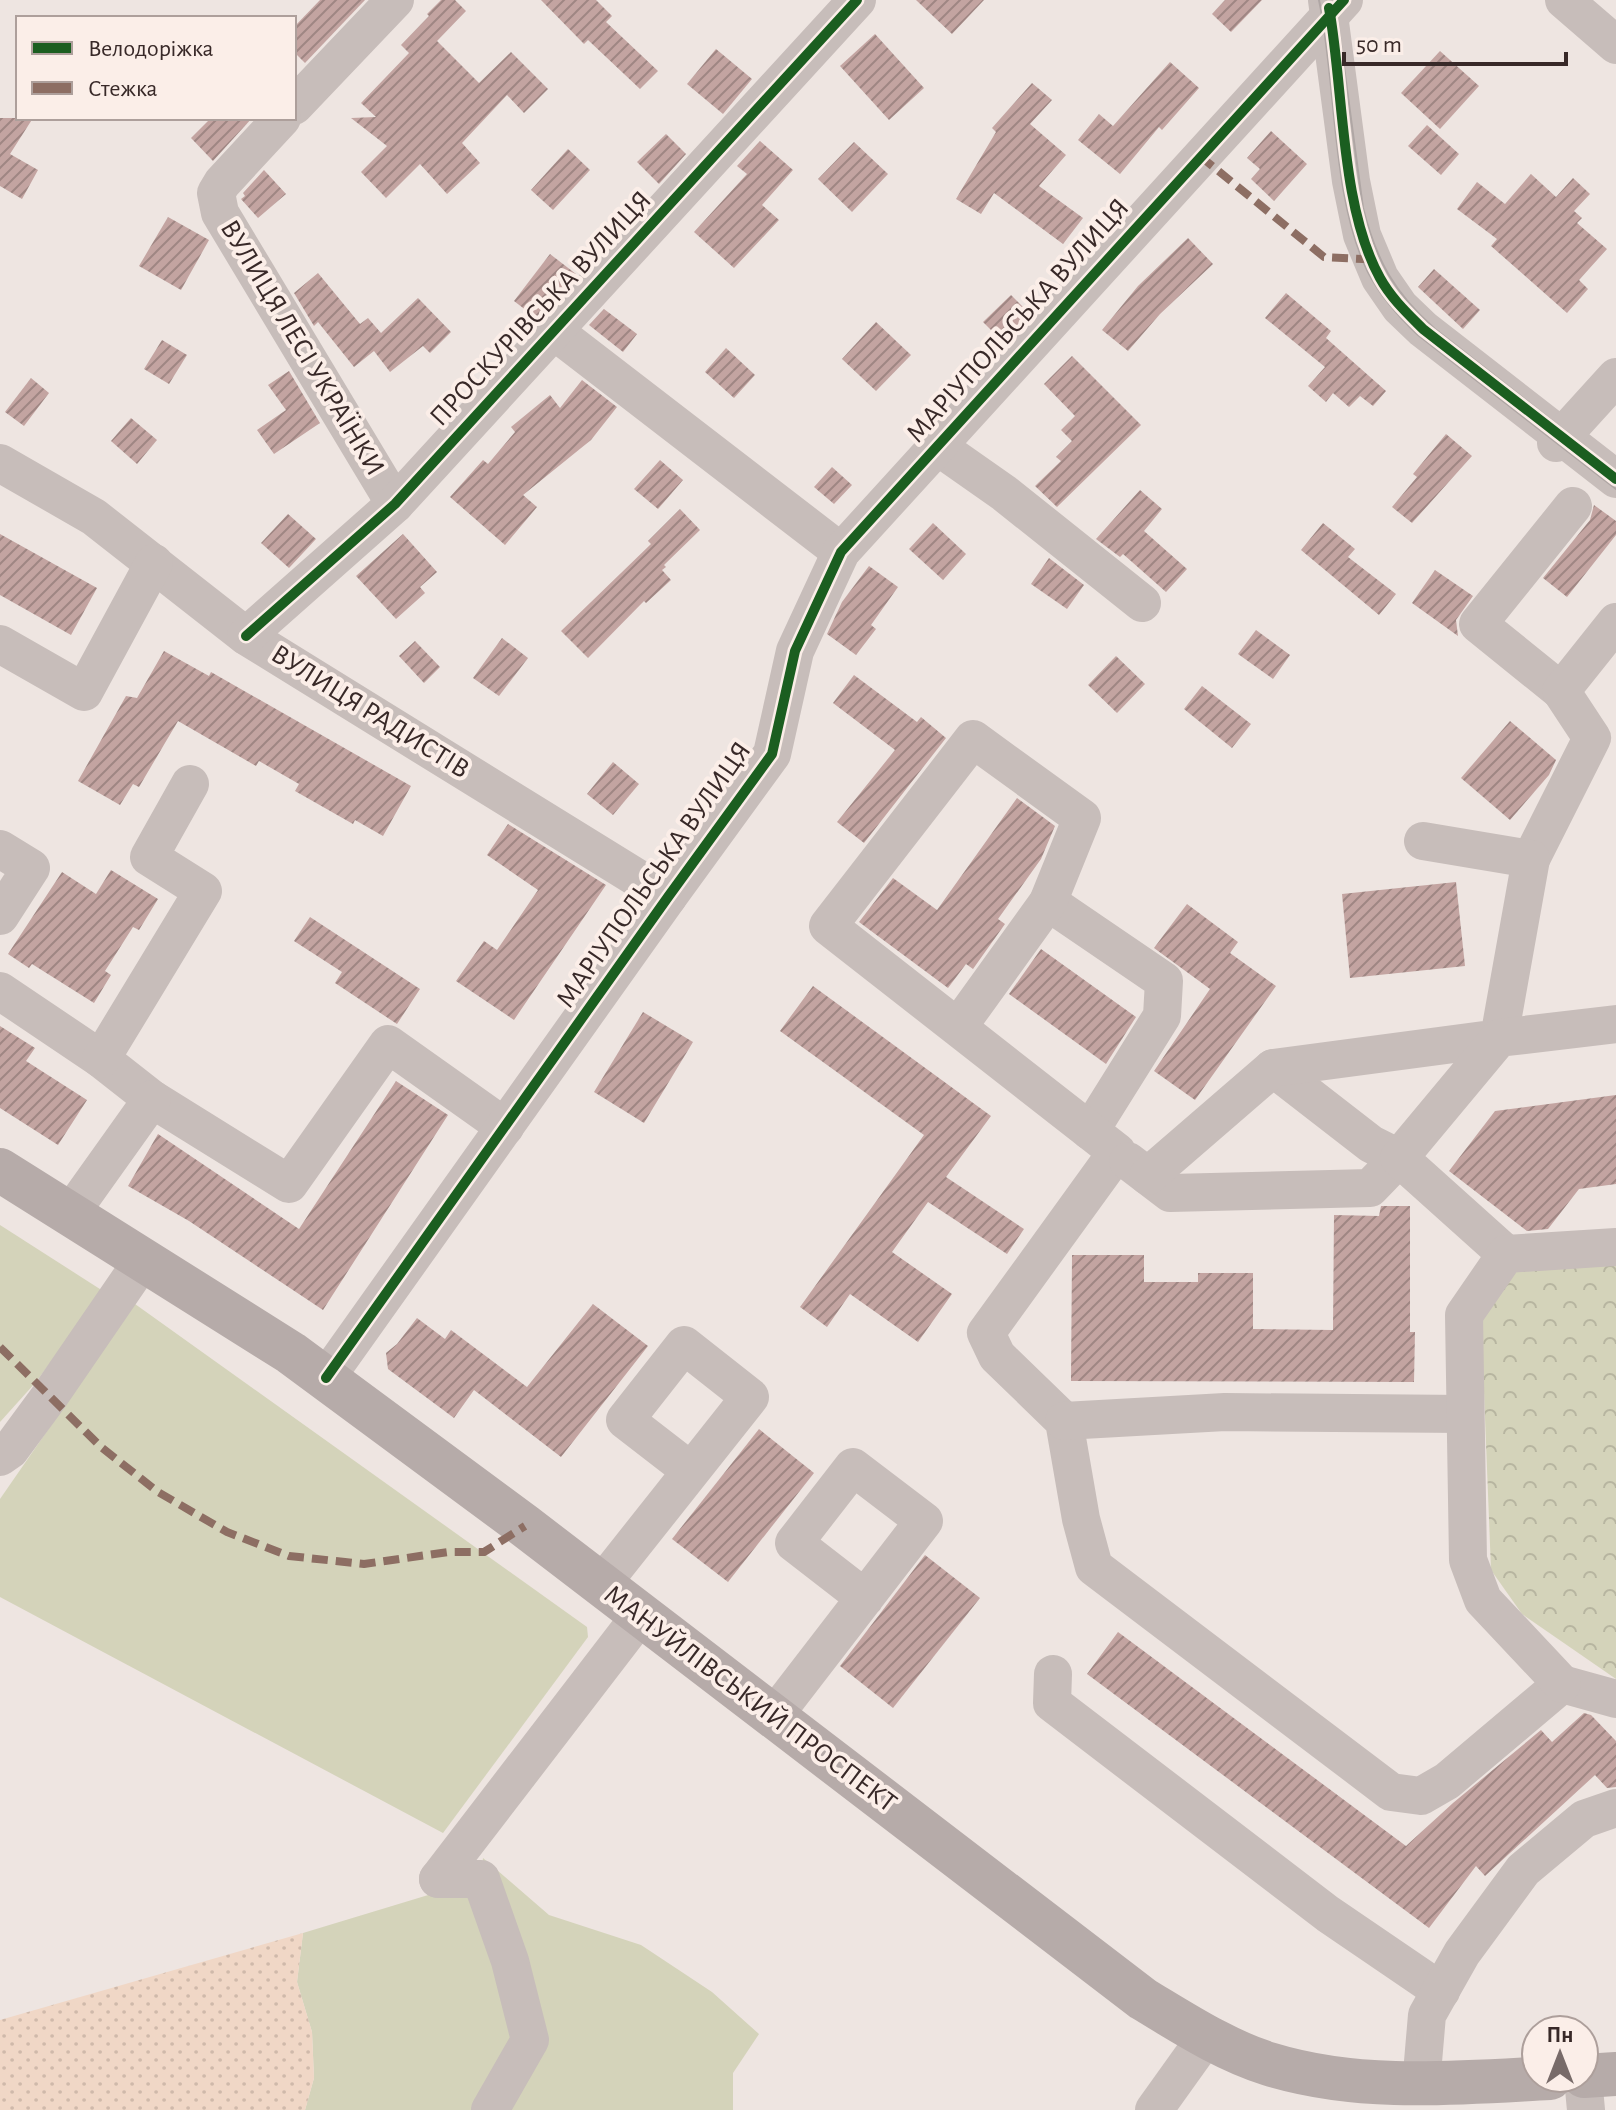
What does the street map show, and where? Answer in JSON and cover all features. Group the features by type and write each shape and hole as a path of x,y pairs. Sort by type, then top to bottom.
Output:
{"main road":[{"name":"МАНУЙЛІВСЬКИЙ ПРОСПЕКТ","path":"0,1170 258,1331 326,1378 1143,1999 1207,2036 1282,2067 1339,2079 1421,2085 1520,2080"}],"street":[{"path":"296,104 395,0"},
{"name":"ПРОСКУРІВСЬКА ВУЛИЦЯ","path":"246,636 395,504 857,0"},
{"path":"1564,0 1616,45"},
{"path":"1334,5 1356,213 1380,278 1400,307 1423,329 1559,440 1616,479"},
{"name":"МАРІУПОЛЬСЬКА ВУЛИЦЯ","path":"326,1378 772,754 795,651 841,552 1334,5"},
{"name":"ВУЛИЦЯ ЛЕСІ УКРАЇНКИ","path":"280,120 222,183 216,193 220,213 395,504"},
{"path":"554,331 841,552"},
{"path":"1559,440 1616,377"},
{"path":"937,446 1004,493 1142,603"},
{"name":"ВУЛИЦЯ РАДИСТІВ","path":"0,463 94,517 246,636 668,897"},
{"path":"958,1027 1048,902 1082,818 973,739 828,926 1170,1193 1370,1188 1399,1158 1499,1038 1531,859 1592,738 1561,691 1478,624 1573,506"},
{"path":"0,644 84,692 154,563"},
{"path":"1561,691 1616,622"},
{"path":"101,1059 203,891 149,857 190,784"},
{"path":"1423,841 1531,859"},
{"path":"0,849 31,868 0,916"},
{"path":"1048,902 1164,981 1162,1016 1104,1141 986,1333 997,1356 1064,1421 1081,1519 1094,1567 1391,1792 1421,1796 1447,1781 1562,1684"},
{"path":"0,991 101,1059 152,1099 289,1184 388,1044 505,1127"},
{"path":"1148,1176 1273,1068 1616,1024"},
{"path":"1273,1068 1371,1144 1399,1158 1506,1254 1616,1247"},
{"path":"70,1214 152,1099"},
{"path":"1506,1254 1464,1315 1468,1560 1483,1600 1562,1684 1616,1699"},
{"path":"0,1457 10,1450 49,1397 143,1260"},
{"path":"1064,1421 1225,1412 1465,1414"},
{"path":"601,1585 691,1471"},
{"path":"773,1717 865,1598"},
{"path":"490,2110 530,2040 510,1961 481,1879 438,1879 640,1616"},
{"path":"1053,1674 1052,1703 1328,1914 1441,1991"},
{"path":"1421,2085 1427,2015 1462,1953 1523,1870 1584,1819 1616,1808"},
{"path":"1154,2110 1207,2036"}],"green space":[{"path":"0,1225 103,1291 36,1382 0,1422"},
{"path":"1616,1263 1616,1679 1522,1614 1491,1570 1481,1316 1514,1270"},
{"path":"135,1304 587,1627 588,1637 443,1833 0,1597 0,1499"},
{"path":"483,1858 549,1915 641,1945 712,1992 759,2034 733,2073 733,2110 305,2110 314,2078 312,2032 297,1982 303,1933 481,1879"}],"sand":[{"path":"303,1933 297,1982 312,2032 314,2078 305,2110 0,2110 0,2020"}],"building":[{"path":"320,0 365,0 305,63 296,54 296,25"},
{"path":"441,0 455,0 466,11 437,41 479,83 511,52 548,89 524,113 507,95 462,143 480,163 447,194 420,164 386,198 361,172 387,146 351,118 376,117 361,103 409,53 401,45"},
{"path":"541,0 596,0 612,16 606,22 658,71 640,89 588,40 584,44"},
{"path":"916,0 984,0 952,34"},
{"path":"1225,0 1262,0 1231,32 1212,14"},
{"path":"875,34 924,88 889,120 840,66"},
{"path":"716,49 752,79 723,114 687,84"},
{"path":"1440,51 1479,86 1440,129 1401,93"},
{"path":"1170,62 1199,88 1162,130 1159,127 1120,174 1078,140 1099,114 1113,126"},
{"path":"1032,83 1052,100 1030,124 1066,155 1039,186 1083,218 1063,244 994,193 981,214 956,199 996,132 992,128"},
{"path":"0,118 32,120 10,154 38,170 22,199 0,186"},
{"path":"209,120 250,120 213,161 191,138"},
{"path":"1427,125 1459,154 1441,175 1408,146"},
{"path":"1271,131 1307,164 1274,201 1251,179 1260,169 1247,158"},
{"path":"666,134 686,154 659,184 637,162"},
{"path":"760,141 793,170 762,205 779,220 734,268 694,232 747,174 737,166"},
{"path":"854,142 888,174 852,212 818,179"},
{"path":"568,149 590,170 553,210 531,190"},
{"path":"264,170 286,194 258,218 241,199"},
{"path":"1531,174 1556,197 1573,178 1590,194 1574,211 1582,218 1577,223 1607,249 1579,280 1588,289 1567,313 1491,246 1497,239 1457,209 1477,182 1505,204"},
{"path":"168,217 209,240 181,290 139,266"},
{"path":"1188,238 1213,264 1160,314 1128,351 1102,330 1138,286"},
{"path":"550,254 576,274 536,318 514,301"},
{"path":"1434,269 1480,310 1463,329 1418,287"},
{"path":"318,273 360,324 368,318 381,333 418,298 451,332 430,353 423,346 390,372 374,351 354,367 318,322 314,326 294,293"},
{"path":"1286,293 1331,331 1326,338 1386,391 1373,406 1360,396 1349,407 1333,393 1326,402 1308,386 1325,367 1265,318"},
{"path":"1011,295 1029,313 1003,342 983,322"},
{"path":"604,309 637,334 623,352 589,325"},
{"path":"876,322 911,355 876,391 842,359"},
{"path":"162,340 187,355 169,384 144,369"},
{"path":"726,348 755,375 734,398 705,372"},
{"path":"1072,356 1141,425 1057,507 1035,486 1061,461 1056,457 1072,441 1061,430 1075,416 1044,384"},
{"path":"289,371 320,423 274,454 257,430 286,410 268,385"},
{"path":"31,378 49,393 24,426 5,412"},
{"path":"582,380 617,407 591,440 523,495 537,507 505,545 450,497 483,460 488,464 515,432 511,427 550,395 560,408"},
{"path":"131,418 157,440 137,464 111,441"},
{"path":"1446,434 1472,456 1412,523 1392,507 1417,477 1413,474"},
{"path":"660,460 683,480 658,509 634,489"},
{"path":"832,467 852,485 834,504 814,487"},
{"path":"1140,490 1162,509 1144,531 1187,569 1166,592 1123,554 1120,557 1096,539"},
{"path":"1594,505 1616,521 1616,535 1567,597 1543,578 1590,520"},
{"path":"680,509 700,530 664,565 666,567 662,570 671,580 646,603 644,601 588,658 561,631 651,544 648,541"},
{"path":"288,514 316,539 289,568 261,543"},
{"path":"933,523 966,554 943,580 909,549"},
{"path":"1323,523 1355,549 1348,557 1396,594 1379,615 1301,550"},
{"path":"0,534 97,588 71,635 0,595"},
{"path":"403,534 437,572 420,587 425,593 396,619 356,576"},
{"path":"1049,558 1084,585 1067,609 1031,584"},
{"path":"869,566 898,587 871,625 876,629 856,655 827,634 842,602"},
{"path":"1435,570 1473,596 1456,620 1458,636 1412,603"},
{"path":"1256,630 1290,655 1273,679 1238,654"},
{"path":"502,638 528,658 499,696 473,678"},
{"path":"415,641 440,667 424,683 399,656"},
{"path":"164,651 209,676 211,672 411,786 383,836 355,820 353,824 295,791 299,784 259,761 256,766 178,721 139,787 133,784 120,805 78,781 126,696 137,698"},
{"path":"1116,656 1145,684 1117,713 1088,685"},
{"path":"854,675 917,722 921,717 946,738 864,843 837,822 895,750 833,703"},
{"path":"1202,686 1251,724 1232,748 1184,709"},
{"path":"1510,721 1556,760 1549,775 1510,820 1461,778"},
{"path":"613,762 639,784 613,815 587,794"},
{"path":"1017,798 1055,826 1041,859 998,919 1005,924 973,969 966,964 948,988 859,922 893,878 937,910"},
{"path":"508,824 606,885 514,1020 456,981 484,941 497,950 538,890 487,855"},
{"path":"111,870 158,899 139,930 133,927 105,971 111,975 94,1003 32,964 29,968 8,954 62,872 96,894"},
{"path":"1456,882 1465,966 1350,978 1342,894"},
{"path":"1187,904 1238,942 1230,953 1276,986 1195,1100 1154,1071 1210,989 1154,948"},
{"path":"310,917 420,989 397,1024 335,983 342,972 294,941"},
{"path":"1041,949 1136,1017 1106,1064 1009,994"},
{"path":"813,986 991,1116 946,1177 1024,1229 1007,1254 928,1202 892,1252 952,1294 918,1342 850,1294 827,1327 800,1307 924,1135 780,1031"},
{"path":"643,1012 693,1042 644,1123 594,1092"},
{"path":"0,1026 35,1048 26,1061 87,1100 58,1145 0,1108"},
{"path":"396,1081 448,1115 323,1310 189,1221 128,1186 158,1134 299,1229"},
{"path":"1616,1095 1616,1184 1579,1189 1548,1229 1527,1231 1449,1171 1495,1111"},
{"path":"1381,1206 1410,1206 1410,1332 1415,1332 1414,1382 1071,1381 1072,1255 1144,1255 1144,1282 1198,1282 1198,1273 1253,1273 1253,1329 1333,1330 1334,1215 1379,1216"},
{"path":"593,1304 648,1346 561,1457 474,1390 454,1418 388,1369 386,1353 417,1318 445,1339 451,1330 527,1387"},
{"path":"759,1429 814,1473 728,1582 672,1539"},
{"path":"925,1555 980,1598 893,1708 840,1666"},
{"path":"1118,1632 1406,1846 1541,1730 1552,1742 1584,1713 1591,1715 1616,1741 1616,1787 1607,1788 1595,1775 1485,1876 1476,1866 1429,1928 1087,1674"}],"tram line":[{"path":"1319,0 1347,209 1356,242 1373,281 1390,306 1418,335 1616,489"},
{"path":"1335,0 1363,208 1374,244 1388,274 1408,302 1435,329 1616,471"}],"marked path":[{"path":"1200,156 1324,257 1370,257"},
{"path":"0,1347 101,1447 158,1492 227,1532 289,1556 364,1564 448,1552 484,1552 525,1526"}],"cycle path":[{"path":"246,636 395,504 857,0"},
{"path":"326,1378 772,754 795,651 841,552 1344,0"},
{"path":"1329,8 1350,183 1367,249 1384,285 1423,329 1616,479"}]}
